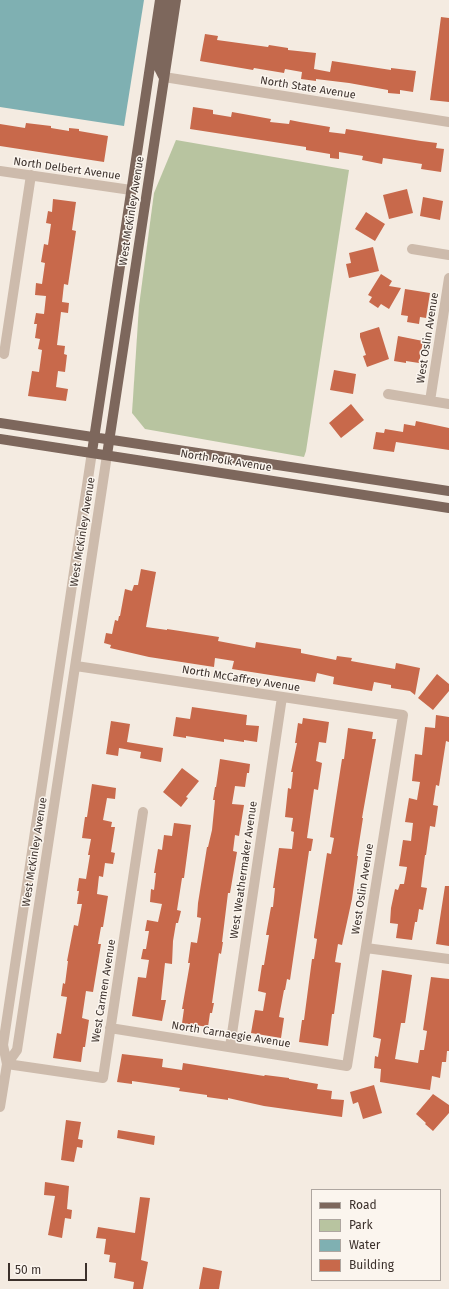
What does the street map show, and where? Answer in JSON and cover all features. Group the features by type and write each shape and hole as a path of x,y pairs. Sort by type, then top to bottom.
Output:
{"main road":[{"name":"West McKinley Avenue","path":"92,452 160,0"},
{"path":"164,77 159,68 159,61 168,0"},
{"name":"West McKinley Avenue","path":"107,455 176,0"},
{"name":"North Polk Avenue","path":"0,422 449,491"},
{"name":"North Polk Avenue","path":"0,439 449,508"},
{"path":"395,500 408,495 449,501"}],"street":[{"name":"North State Avenue","path":"164,77 449,122"},
{"name":"North Delbert Avenue","path":"0,171 131,190"},
{"path":"4,354 31,175"},
{"path":"412,249 449,255"},
{"name":"West Oslin Avenue","path":"430,401 449,278"},
{"path":"388,394 449,404"},
{"name":"West McKinley Avenue","path":"0,1107 7,1064 3,1045 92,452"},
{"name":"West McKinley Avenue","path":"7,1064 17,1050 107,455"},
{"path":"82,512 84,538 82,563 84,569 89,570"},
{"name":"North McCaffrey Avenue","path":"76,666 403,715"},
{"name":"West Weathermaker Avenue","path":"230,1047 282,697"},
{"name":"West Oslin Avenue","path":"347,1066 403,715"},
{"name":"West Carmen Avenue","path":"7,1064 103,1078 143,812"},
{"path":"366,948 449,959"},
{"name":"North Carnaegie Avenue","path":"110,1028 347,1066"}],"green space":[{"path":"176,140 349,170 304,457 145,429 132,413 139,306 154,193"}],"water":[{"path":"0,0 144,0 124,126 0,107"}],"building":[{"path":"441,17 449,18 449,102 430,100"},
{"path":"205,34 218,36 217,40 268,47 269,45 288,48 288,50 316,53 314,69 330,72 332,61 391,70 391,68 416,71 413,92 400,90 400,94 388,93 388,90 349,83 316,79 316,81 301,79 302,72 285,69 284,73 254,68 253,70 200,61"},
{"path":"193,107 213,110 213,114 231,117 232,112 271,119 270,122 289,124 290,120 330,127 329,132 345,134 346,129 437,143 436,148 444,149 441,172 421,169 422,164 383,158 382,164 362,160 363,156 339,152 339,159 330,158 330,154 306,150 306,147 190,129"},
{"path":"26,123 51,126 51,128 69,131 69,128 79,129 79,131 108,136 104,162 0,146 0,124 25,128"},
{"path":"407,189 413,213 389,219 383,195"},
{"path":"423,197 443,201 440,220 420,216"},
{"path":"53,199 76,202 72,230 76,231 68,285 64,284 62,302 69,303 68,313 61,312 57,345 65,346 64,354 67,355 65,372 58,371 56,387 68,389 66,401 28,396 32,371 39,372 42,350 38,349 40,339 35,338 37,324 34,324 36,313 44,314 46,296 35,295 36,283 42,284 45,263 41,262 44,244 48,245 51,224 46,223 48,211 52,212"},
{"path":"366,212 385,224 375,241 355,229"},
{"path":"373,247 379,271 349,278 346,264 351,263 349,253"},
{"path":"381,274 392,281 389,286 401,288 389,309 381,304 378,308 369,302 372,297 368,295"},
{"path":"405,289 430,293 426,318 420,317 419,324 407,322 408,316 401,315"},
{"path":"379,327 389,359 367,367 363,356 366,355 360,333"},
{"path":"398,336 423,341 419,363 394,361"},
{"path":"334,370 356,374 353,394 330,390"},
{"path":"351,404 364,420 341,438 329,423"},
{"path":"416,421 449,428 449,450 396,442 394,452 373,449 376,432 384,433 385,429 403,432 404,424 415,426"},
{"path":"141,569 156,572 146,627 219,637 218,641 255,648 256,642 301,649 301,653 336,660 337,656 352,658 351,661 395,669 396,663 420,668 415,695 410,691 391,688 391,685 374,682 372,691 333,684 334,677 317,673 315,682 232,669 234,661 215,658 214,667 149,657 110,648 111,645 104,643 106,633 112,634 115,620 118,621 120,616 125,589 132,591 134,585 138,585"},
{"path":"437,674 449,684 449,691 433,710 418,698"},
{"path":"192,707 247,715 246,725 259,726 257,742 224,739 224,742 186,736 186,738 173,736 176,717 190,719"},
{"path":"436,715 449,717 449,742 446,741 439,786 436,785 433,805 438,806 435,827 430,826 425,855 421,887 427,888 423,910 419,909 412,940 396,938 398,924 390,923 391,908 395,889 398,890 400,884 404,884 407,867 399,866 403,840 411,841 413,823 405,822 409,798 417,800 420,782 412,781 415,754 422,755 425,727 435,728"},
{"path":"303,718 329,722 326,743 319,742 316,761 322,763 318,790 314,789 307,838 313,839 311,851 309,851 290,980 287,979 279,1017 284,1018 281,1038 251,1033 255,1010 263,1011 266,993 258,991 269,935 266,935 271,907 273,907 275,888 273,888 279,848 292,849 294,832 291,831 293,818 285,817 288,788 291,789 293,772 291,772 297,743 295,743 298,723 302,724"},
{"path":"111,721 130,724 127,742 163,748 161,762 140,758 141,752 119,748 118,756 106,754"},
{"path":"348,728 373,732 372,739 376,739 362,818 352,899 342,945 338,944 335,962 341,963 328,1046 299,1042 302,1020 304,1020 312,959 314,959 317,939 314,938 314,936 327,853 331,854 334,838 330,837"},
{"path":"220,759 250,764 245,787 235,786 232,804 244,805 239,836 235,835 233,851 237,852 230,893 228,893 223,942 221,954 219,953 212,1003 214,1003 212,1013 210,1013 208,1027 182,1023 184,1009 182,1009 190,963 188,963 191,942 197,943 201,918 197,917 198,903 207,847 212,830 215,800 213,800"},
{"path":"182,768 199,781 186,797 188,798 181,807 163,792"},
{"path":"92,784 116,788 115,799 107,798 103,820 112,822 111,827 115,827 111,852 115,853 113,864 105,863 103,877 99,876 97,894 108,896 103,927 101,927 98,944 101,944 93,992 86,991 82,1018 89,1020 81,1062 53,1058 57,1033 61,1034 67,997 61,996 63,983 65,984 67,961 74,925 78,926 82,904 77,904 79,878 86,879 90,855 88,855 91,839 82,838"},
{"path":"174,823 191,825 184,878 182,878 177,910 181,911 178,923 176,923 173,941 172,964 165,963 161,1000 166,1000 162,1021 132,1016 138,977 146,978 149,960 141,959 143,949 146,949 149,931 145,931 147,920 158,922 162,904 150,902 151,889 154,890 156,873 154,873 158,849 162,850 164,835 172,836"},
{"path":"445,886 449,886 449,946 436,944"},
{"path":"382,970 412,975 405,1023 401,1023 395,1059 418,1063 420,1050 424,1050 427,1031 423,1030 431,977 449,979 449,1051 447,1051 446,1062 442,1062 440,1078 432,1076 430,1090 380,1082 381,1069 374,1068 375,1056 378,1057 381,1039 373,1037"},
{"path":"122,1054 163,1059 162,1067 182,1070 183,1063 264,1076 289,1078 318,1084 317,1089 332,1091 331,1099 344,1100 342,1117 264,1106 228,1098 228,1100 207,1097 207,1095 179,1091 180,1088 132,1081 132,1084 117,1082"},
{"path":"374,1085 382,1113 363,1119 358,1102 353,1104 350,1092"},
{"path":"433,1094 449,1105 449,1113 433,1131 416,1114"},
{"path":"66,1120 81,1122 78,1139 83,1140 82,1148 77,1147 74,1162 61,1160"},
{"path":"118,1130 155,1136 154,1145 117,1138"},
{"path":"45,1182 69,1186 67,1209 72,1210 71,1219 65,1218 62,1238 48,1235 55,1196 44,1195"},
{"path":"140,1197 150,1198 141,1260 148,1262 143,1289 133,1289 134,1282 114,1278 116,1263 109,1262 110,1255 104,1254 106,1239 96,1238 98,1227 135,1233"},
{"path":"203,1267 222,1271 219,1289 199,1289"}]}
